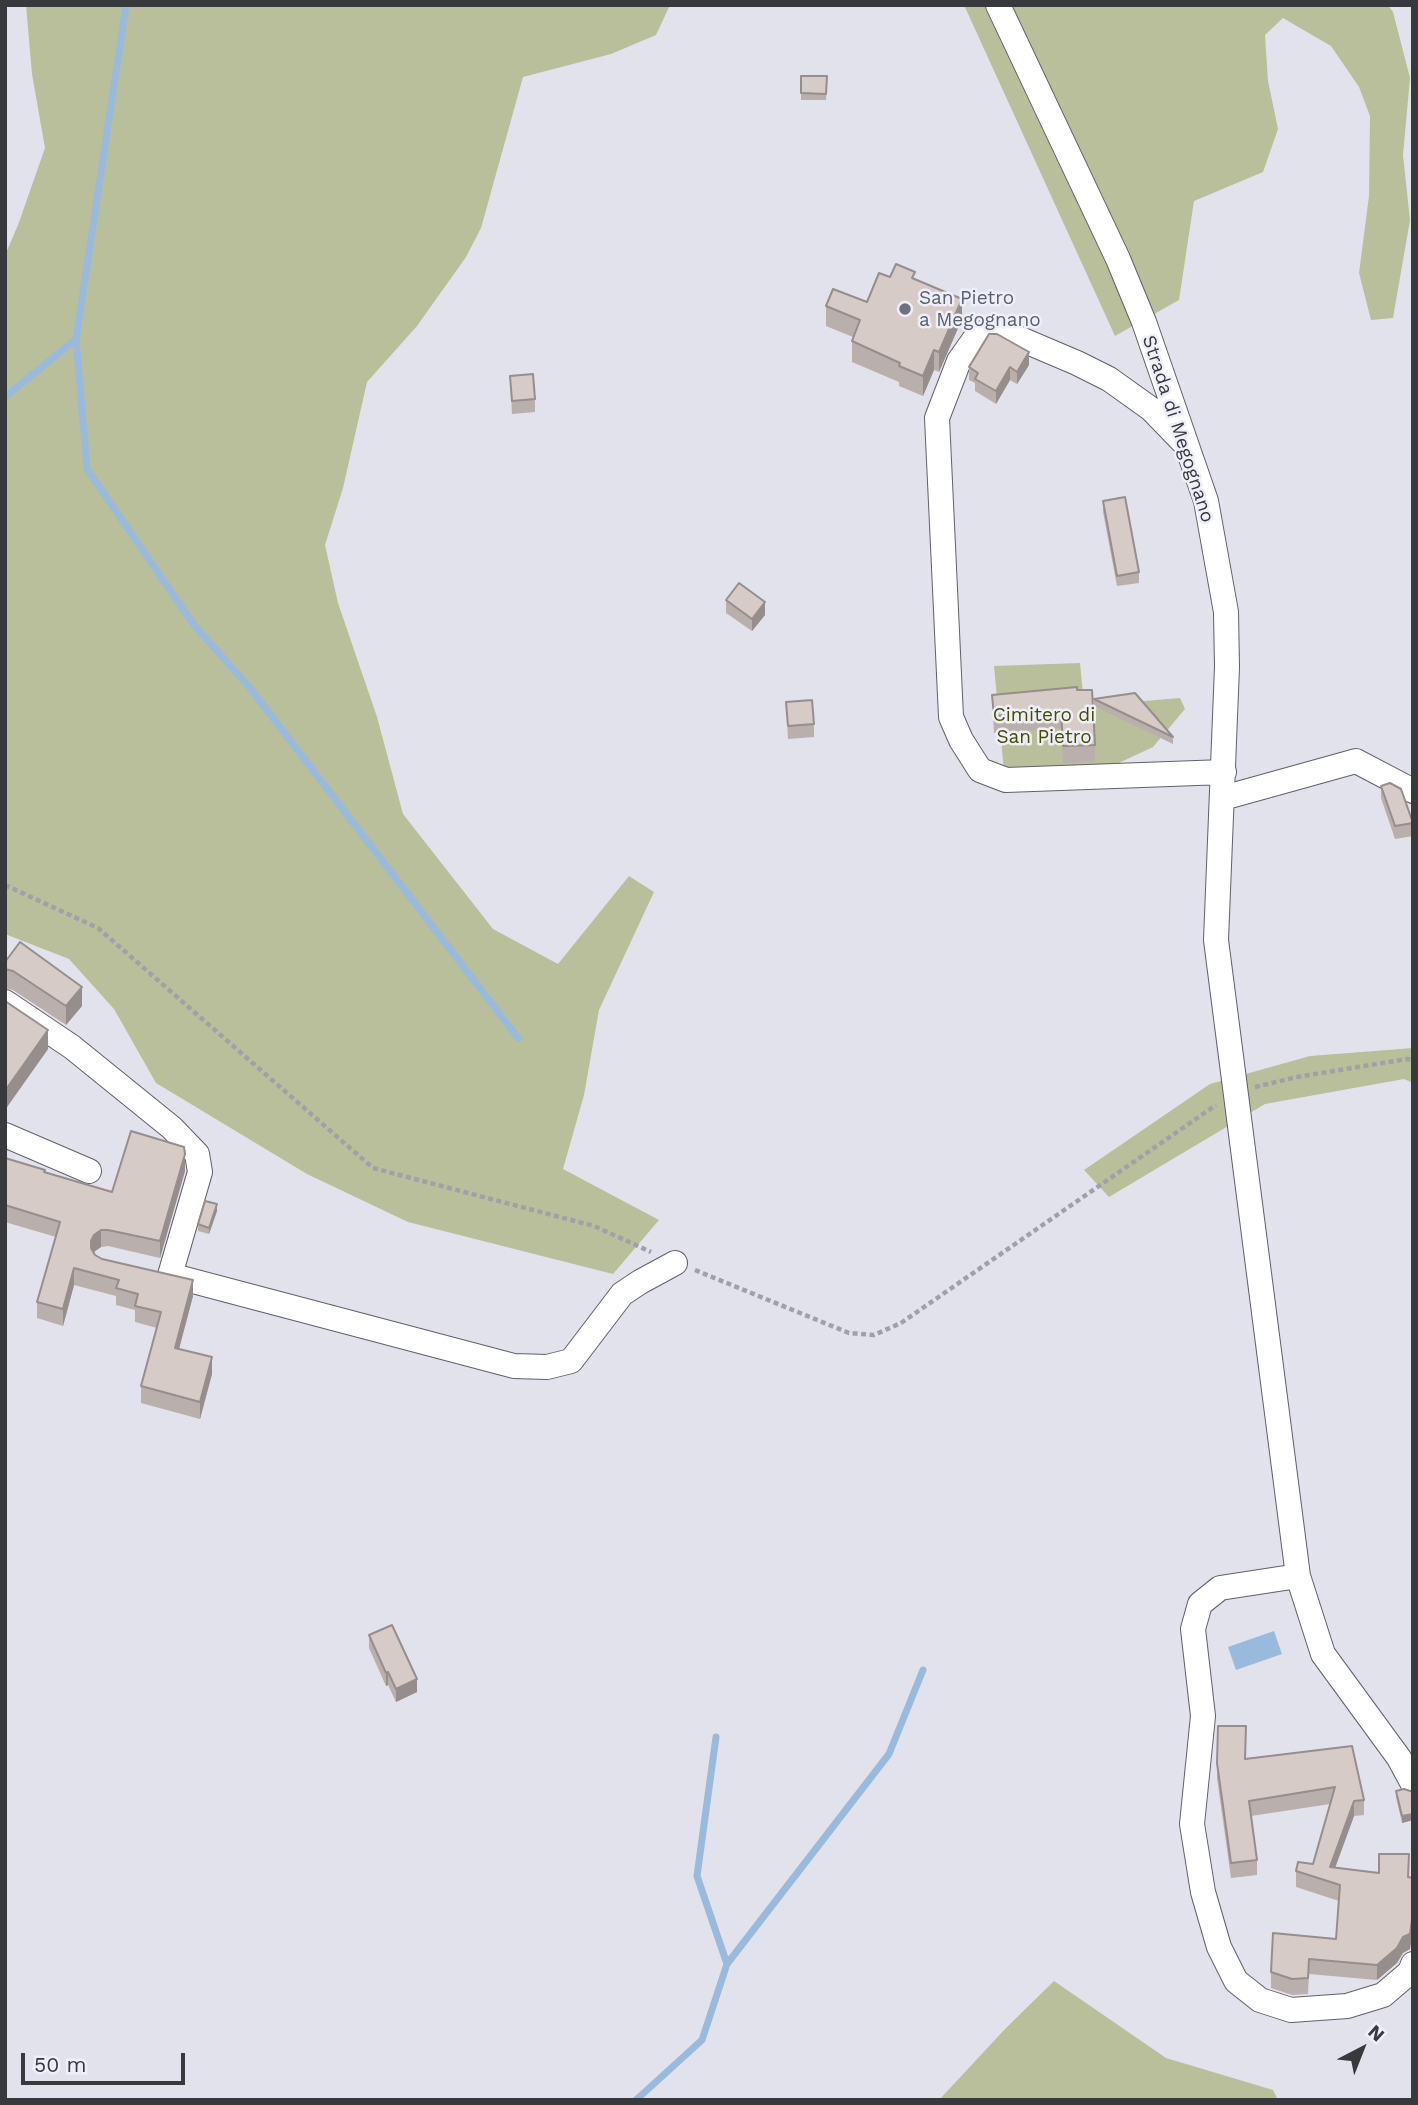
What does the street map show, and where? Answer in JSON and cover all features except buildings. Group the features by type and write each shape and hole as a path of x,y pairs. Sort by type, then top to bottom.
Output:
{"street":[{"name":"Strada di Megognano","path":"998,5 1118,259 1144,322 1206,500 1226,612 1224,772 1216,940 1298,1576 1323,1654 1399,1758 1413,1784"},
{"path":"1188,446 1151,409 1098,374 1004,332 987,331 976,337 958,361 937,418 951,717 961,740 980,770 1006,780 1224,772"},
{"path":"1223,798 1356,761 1413,791"},
{"path":"5,1002 72,1047 172,1128 197,1154 200,1172 170,1275"},
{"path":"5,1135 89,1171"},
{"path":"144,1269 514,1366 547,1367 571,1361 622,1294 676,1262"},
{"path":"1298,1576 1220,1588 1200,1604 1193,1629 1203,1716 1192,1824 1203,1892 1219,1947 1236,1981 1260,2000 1291,2010 1347,2006 1384,1995 1410,1972 1413,1964"}],"path":[{"path":"5,885 98,928 373,1168 594,1226 849,1333 874,1335 901,1323 1235,1092 1297,1077 1413,1060"}],"green space":[{"path":"26,5 670,5 656,35 611,54 523,77 481,228 466,257 417,326 367,382 343,488 325,545 338,603 377,717 403,814 493,929 558,964 629,876 654,892 599,1010 584,1095 563,1169 659,1220 613,1274 408,1222 307,1174 156,1083 114,1009 69,959 5,934 5,255 45,148 32,74"},
{"path":"964,5 1388,5 1393,12 1410,78 1403,155 1410,220 1393,318 1371,320 1359,273 1369,196 1370,116 1359,87 1331,46 1283,18 1265,35 1268,81 1278,129 1263,172 1194,201 1179,300 1115,336"},
{"name":"Cimitero di San Pietro","path":"1080,663 1084,706 1180,698 1185,709 1153,747 1106,769 1004,771 994,666"},
{"path":"1413,1048 1413,1083 1404,1079 1265,1104 1109,1197 1084,1170 1210,1084 1310,1056"},
{"path":"1054,1981 1166,2058 1273,2090 1278,2100 939,2100"}],"water":[{"path":"1274,1631 1282,1654 1236,1670 1228,1647"}],"waterway":[{"path":"126,5 76,339 87,469 194,625 250,688 518,1038"},
{"path":"5,397 76,339"},
{"path":"636,2100 702,2040 727,1964 889,1754 923,1670"},
{"path":"716,1737 697,1876 727,1964"}],"place":[{"name":"San Pietro a Megognano","path":"905,309"}]}
